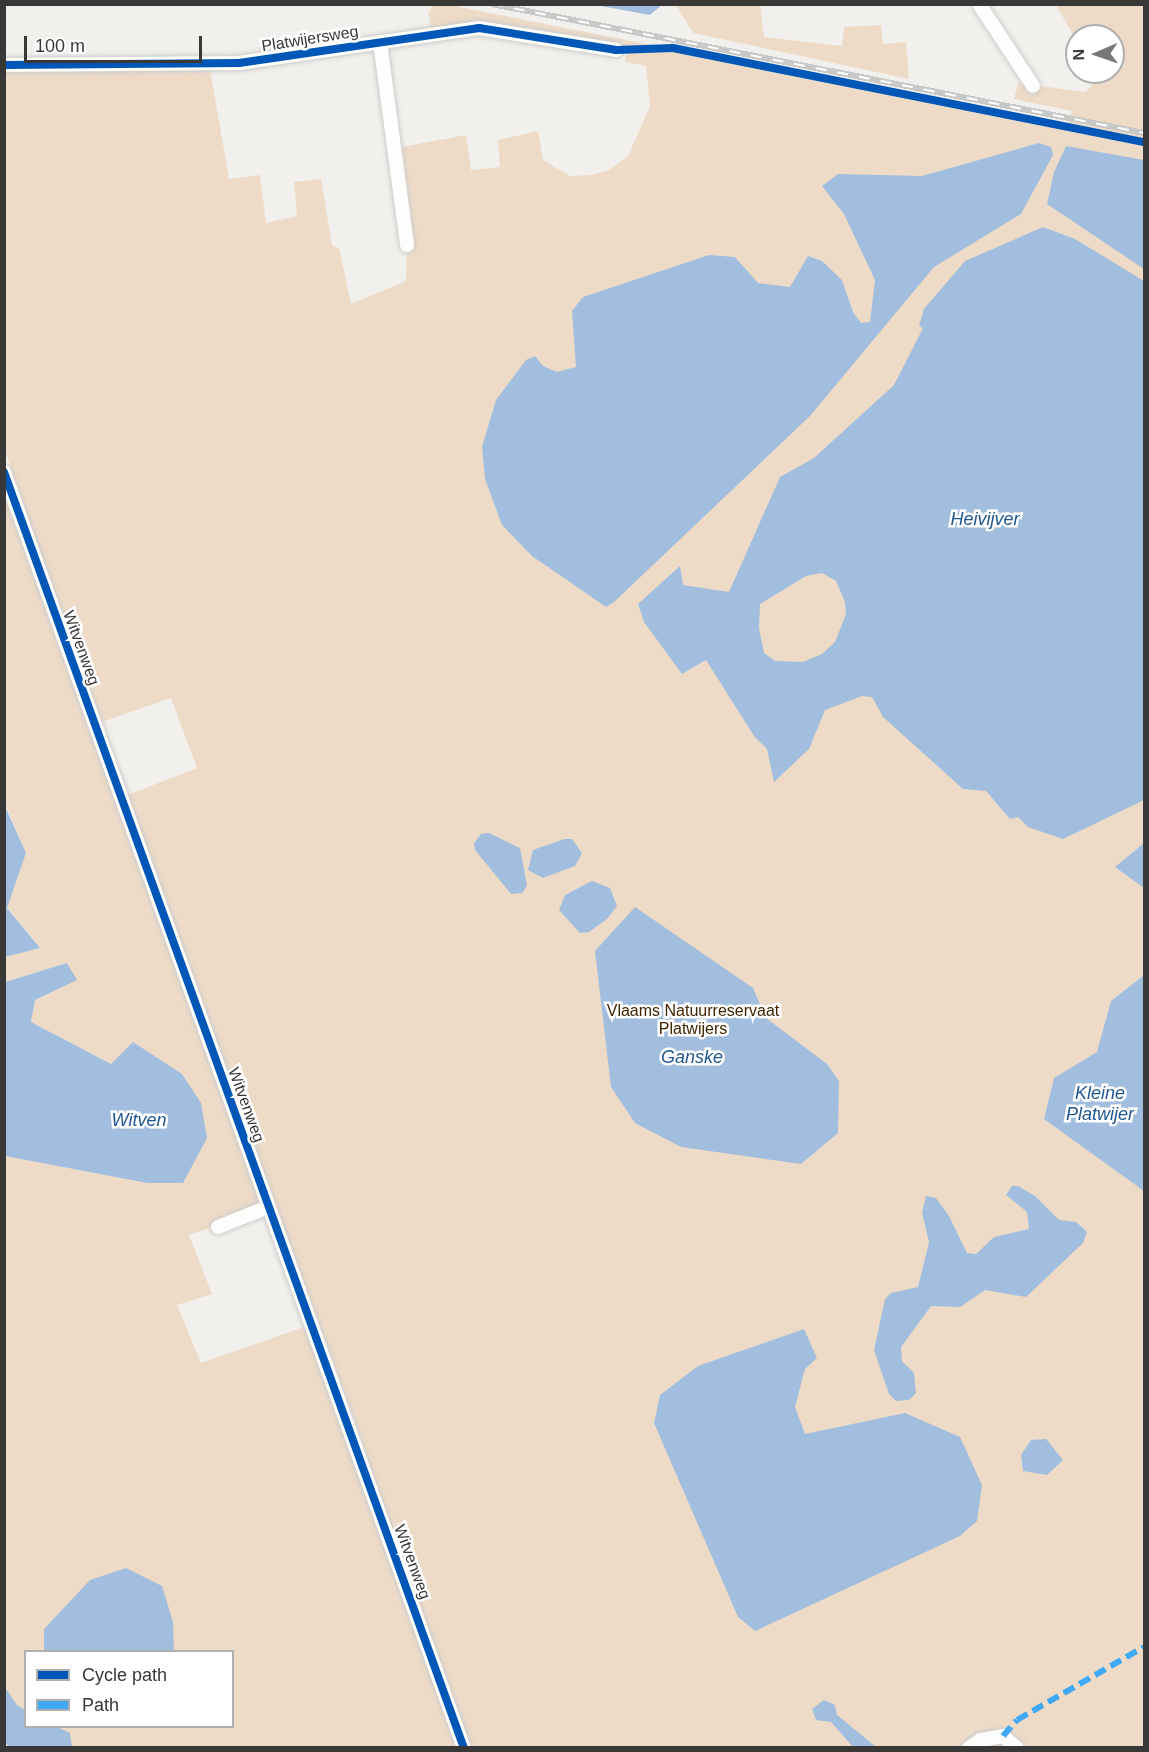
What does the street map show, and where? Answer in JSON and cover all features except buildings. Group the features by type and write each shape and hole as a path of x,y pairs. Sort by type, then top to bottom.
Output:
{"street":[{"path":"979,4 1033,86"},
{"name":"Platwijersweg","path":"4,64 228,64 479,28 616,50"},
{"name":"Platwijersweg","path":"380,42 407,245"},
{"name":"Witvenweg","path":"4,472 464,1748"},
{"path":"218,1227 268,1207"},
{"path":"969,1748 981,1740 1003,1736 1017,1748"}],"green space":[{"name":"Vlaams Natuurreservaat Platwijers","path":"1060,4 1144,5 1144,1747 5,1747 5,1156 147,1183 111,1064 31,1022 35,1000 76,980 67,963 5,982 5,957 40,948 7,907 26,853 5,804 4,494 261,1204 253,1213 189,1235 212,1294 177,1305 201,1363 304,1327 353,1458 367,1454 125,796 197,768 171,698 99,723 5,450 5,71 209,64 229,179 260,175 266,223 297,216 294,182 321,179 332,245 339,248 351,304 406,281 407,245 401,196 408,195 402,147 466,135 471,170 500,167 498,140 538,131 543,160 570,176 591,175 609,170 628,156 650,106 646,66 625,62 627,49 472,23 432,30 428,13 433,5 449,5 1066,127 1072,111 1014,99 1018,83 1085,92 1093,84 1125,84 1125,24 1067,24 1057,7"},
{"path":"676,5 760,5 764,37 842,46 844,27 881,25 883,44 906,42 909,79 693,33"}],"water":[{"path":"595,5 662,5 650,15"},
{"path":"1039,143 1051,147 1053,155 1021,214 934,267 810,416 614,602 606,607 532,556 502,525 485,479 482,447 496,400 526,360 535,356 543,366 557,372 576,367 572,311 583,297 709,255 735,257 758,283 790,287 808,256 822,261 842,280 853,312 861,323 870,322 875,280 844,214 822,186 838,174 922,176"},
{"path":"1066,146 1144,160 1144,269 1047,204 1054,172"},
{"name":"Heivijver","path":"1043,227 1075,239 1144,281 1144,800 1063,839 1028,827 1018,817 1010,819 986,791 963,789 883,717 872,697 862,696 825,710 809,749 774,782 767,749 754,736 706,660 682,674 644,622 638,604 680,566 683,585 729,592 780,477 814,458 894,385 923,328 919,326 924,309 965,261","holes":["822,573 836,581 845,602 846,614 835,642 822,654 803,662 775,661 764,653 759,628 760,604 806,576"]},
{"path":"4,804 26,853 7,908 40,948 5,957"},
{"path":"489,833 520,848 527,886 522,893 511,894 475,850 474,843 481,834"},
{"path":"564,839 572,839 582,853 575,866 543,878 528,870 533,850"},
{"path":"1144,843 1144,888 1115,867"},
{"path":"592,881 610,888 617,906 607,919 589,932 580,933 559,910 565,895"},
{"name":"Ganske","path":"635,907 753,988 766,1018 827,1064 839,1081 838,1133 801,1164 681,1147 635,1123 611,1087 595,951"},
{"name":"Witven","path":"67,963 77,980 35,1000 31,1022 111,1064 133,1042 182,1074 201,1103 207,1138 183,1183 147,1183 5,1156 5,982"},
{"name":"Kleine Platwijer","path":"1144,975 1144,1191 1044,1119 1054,1078 1097,1052 1111,1001"},
{"path":"1012,1186 1018,1186 1035,1196 1059,1220 1076,1222 1087,1232 1083,1243 1026,1297 985,1290 960,1307 931,1306 901,1347 902,1361 914,1373 916,1393 909,1400 896,1401 889,1394 874,1350 885,1299 891,1293 918,1287 929,1242 922,1213 926,1196 936,1198 949,1216 967,1253 976,1254 994,1237 1029,1229 1027,1212 1006,1195"},
{"path":"804,1329 817,1358 805,1369 795,1407 805,1434 905,1413 960,1437 982,1485 977,1521 960,1536 755,1631 738,1617 654,1423 660,1395 698,1366"},
{"path":"1046,1439 1063,1460 1047,1475 1023,1471 1021,1455 1031,1440"},
{"path":"126,1568 162,1586 173,1622 174,1650 44,1650 44,1629 90,1580"},
{"path":"4,1686 17,1705 24,1709 24,1728 59,1728 70,1733 72,1747 10,1747 5,1743"},
{"path":"824,1700 835,1705 837,1715 876,1747 853,1747 831,1722 816,1720 812,1709"}],"railway":[{"path":"492,4 1144,133"}],"marked path":[{"path":"1003,1736 1017,1720 1144,1647"}],"cycle path":[{"path":"4,65 239,63 479,28 616,50 673,48 1144,142"},
{"path":"4,472 464,1748"}]}
